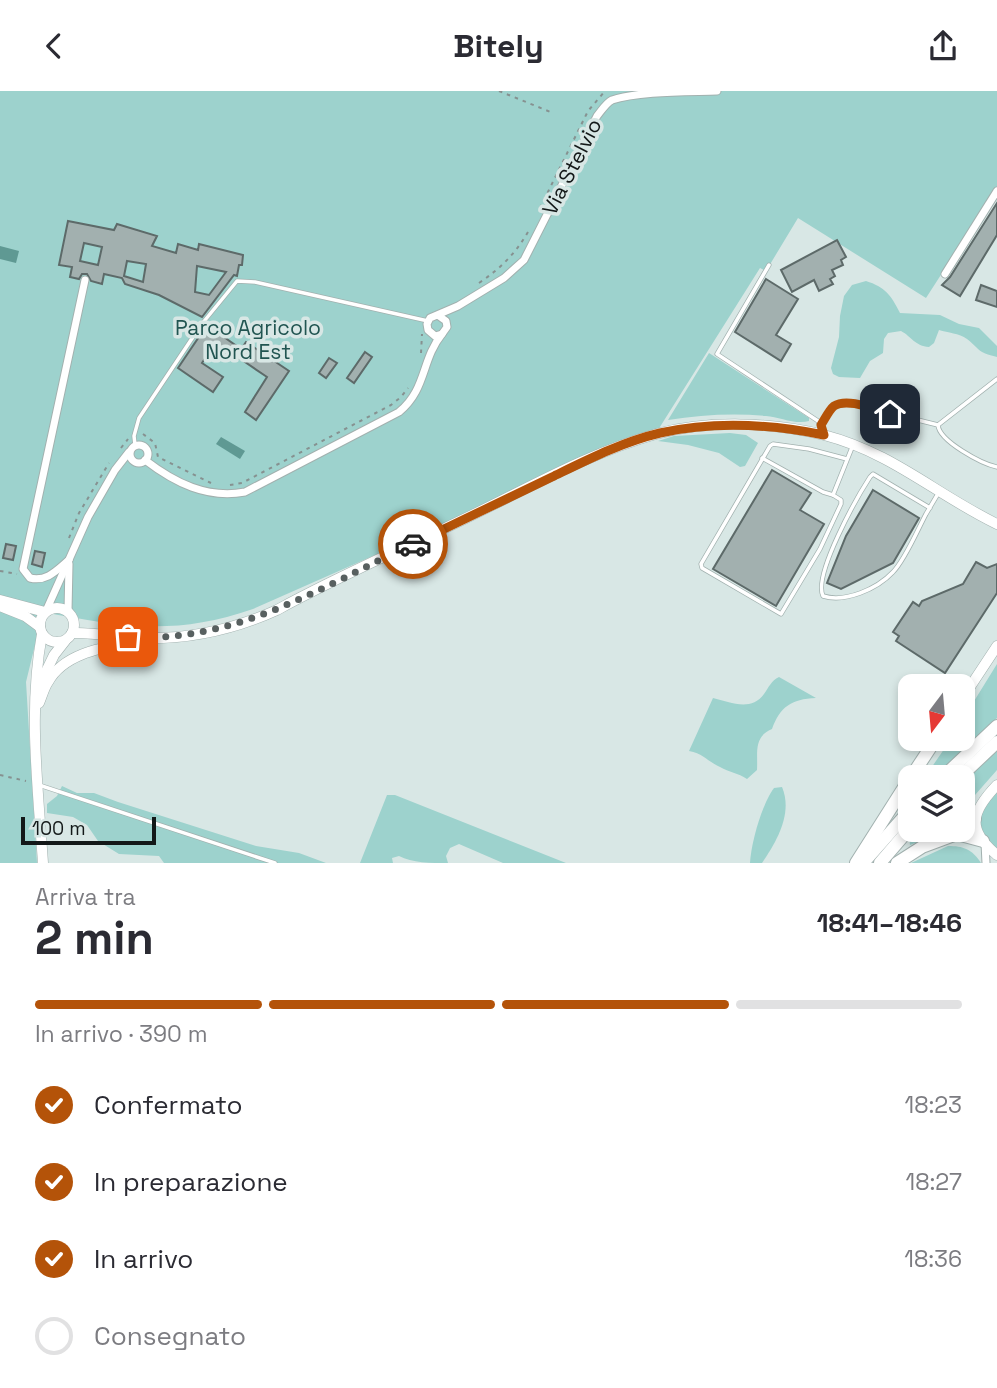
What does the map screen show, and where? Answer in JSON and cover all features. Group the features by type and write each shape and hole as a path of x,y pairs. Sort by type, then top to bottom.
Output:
{"highway":[{"path":"956,765 997,726"},
{"path":"973,765 997,742"},
{"path":"856,863 898,797"},
{"path":"863,863 898,824"},
{"path":"975,839 984,842"},
{"path":"880,863 898,842"},
{"path":"897,863 935,842"}],"street":[{"name":"Via Stelvio","path":"439,316 504,278 524,260 597,116 606,104 637,93 717,91"},
{"path":"945,274 997,191"},
{"path":"69,560 44,579 34,580 26,575 23,569 85,280"},
{"name":"Via Stelvio","path":"447,324 458,306"},
{"path":"132,449 131,458 135,462 145,460 200,491 227,495 245,492 400,412 411,403 420,388 431,351 446,330 447,324 439,316 425,320 431,351"},
{"path":"429,332 442,334"},
{"path":"36,706 48,680 63,665 80,656 98,649 155,638 208,632 268,614 577,465 640,439 679,430 728,425 822,430 901,466 997,524"},
{"path":"43,863 37,784 36,706 41,619 88,517 115,470 132,449 141,445 146,448 148,454 145,460"},
{"path":"983,517 997,530"},
{"path":"69,560 68,611 74,621 119,636"},
{"path":"0,600 46,612 57,607 68,611"},
{"path":"0,606 25,617 55,642 69,636 155,638"},
{"path":"36,706 43,674 69,636 74,621"},
{"path":"975,679 997,646"},
{"path":"997,785 978,807 975,819 984,842 997,855"},
{"path":"984,842 986,863"}],"lane":[{"path":"769,265 717,354 719,358 818,421 822,430"},
{"path":"132,449 139,418 201,325 237,281 255,282 425,320"},
{"path":"938,425 997,379"},
{"path":"822,430 833,407 849,403 938,425"},
{"path":"938,425 942,435 964,451 997,467"},
{"path":"762,458 841,500 820,549 781,614 702,568 701,564 762,458 773,444 809,449 847,459"},
{"path":"833,495 853,444"},
{"path":"930,508 873,474 841,530 822,577 820,590 823,596 832,599 846,598 872,587 894,572 930,508 940,490"},
{"path":"37,784 275,863"}],"path":[{"path":"499,91 552,113"},
{"path":"537,216 587,111 605,91"},
{"path":"476,285 514,255 531,227"},
{"path":"421,353 425,320"},
{"path":"225,485 242,483 391,405 410,385"},
{"path":"120,452 127,439 142,434 155,443 158,457 202,481 214,484"},
{"path":"67,543 79,513 114,458"},
{"path":"0,571 26,575"},
{"path":"0,775 37,784"}],"green space":[{"name":"Parco Agricolo Nord Est","path":"0,91 997,91 997,188 926,298 798,218 766,271 760,268 658,430 253,609 199,623 173,626 123,625 43,612 26,682 37,863 0,863"},
{"path":"866,281 887,293 900,313 940,315 959,324 979,328 997,346 997,357 983,352 957,334 939,330 934,343 929,347 917,343 901,331 888,333 884,339 883,353 870,361 860,378 833,374 831,368 839,337 844,296 852,285"},
{"path":"709,353 809,418 809,421 741,415 668,420"},
{"path":"730,433 746,435 758,443 745,466 740,467 719,453 658,441 674,436"},
{"path":"997,664 997,718 975,739 975,700"},
{"path":"779,677 816,698 793,702 783,710 772,729 759,741 757,770 747,779 689,751 713,698 740,704 753,703 759,700"},
{"path":"997,748 997,770 975,795 975,769"},
{"path":"943,751 962,751 948,765 933,765"},
{"path":"62,786 77,793 94,793 256,846 299,853 326,863 164,863 159,856 119,854 98,841 87,825 73,817 47,813 47,804 57,796"},
{"path":"782,787 786,807 782,827 762,863 750,863 761,813 774,788"},
{"path":"997,791 997,849 984,833 980,820 985,807"},
{"path":"387,795 395,795 566,863 503,863 459,844 450,848 446,856 448,863 428,863 399,856 392,858 393,863 360,863"},
{"path":"948,846 967,849 981,863 911,863"}],"shaded area":[{"path":"0,246 19,251 16,263 0,259"},
{"path":"221,437 245,451 240,459 216,444"}],"building":[{"path":"997,203 997,235 960,296 942,285 950,277"},
{"path":"68,221 114,230 117,224 157,236 152,246 176,253 178,244 198,250 199,244 243,255 237,276 234,275 202,317 159,295 125,284 122,278 104,274 102,284 91,281 87,274 82,274 79,279 70,277 72,267 59,265","holes":["84,243 102,247 98,265 80,261","127,261 146,264 143,282 124,276","197,266 226,272 209,295 195,292"]},
{"path":"837,240 846,257 841,260 843,265 832,270 835,276 830,279 833,284 819,291 814,280 792,292 781,270"},
{"path":"766,279 798,299 776,335 791,344 781,361 735,332"},
{"path":"981,285 997,291 997,307 976,300"},
{"path":"207,325 241,349 246,342 289,371 256,420 245,412 267,377 239,358 237,360 214,345 202,363 223,377 213,392 178,368"},
{"path":"365,352 372,357 354,383 347,378"},
{"path":"329,358 337,363 326,378 319,373"},
{"path":"772,470 811,493 800,510 824,524 776,606 713,569"},
{"path":"873,490 919,518 893,563 841,589 827,583 846,536"},
{"path":"6,544 16,546 13,560 3,558"},
{"path":"35,551 45,553 42,567 32,564"},
{"path":"976,562 987,568 997,564 997,593 945,673 896,641 899,636 893,632 913,602 919,606 922,601 963,584"}],"way so far":[{"path":"128,637 182,636 243,623 277,610 413,544"}],"route":[{"path":"413,544 599,455 658,434 703,426 752,425 824,435 821,425 829,411 839,404 849,403 890,414"}]}
